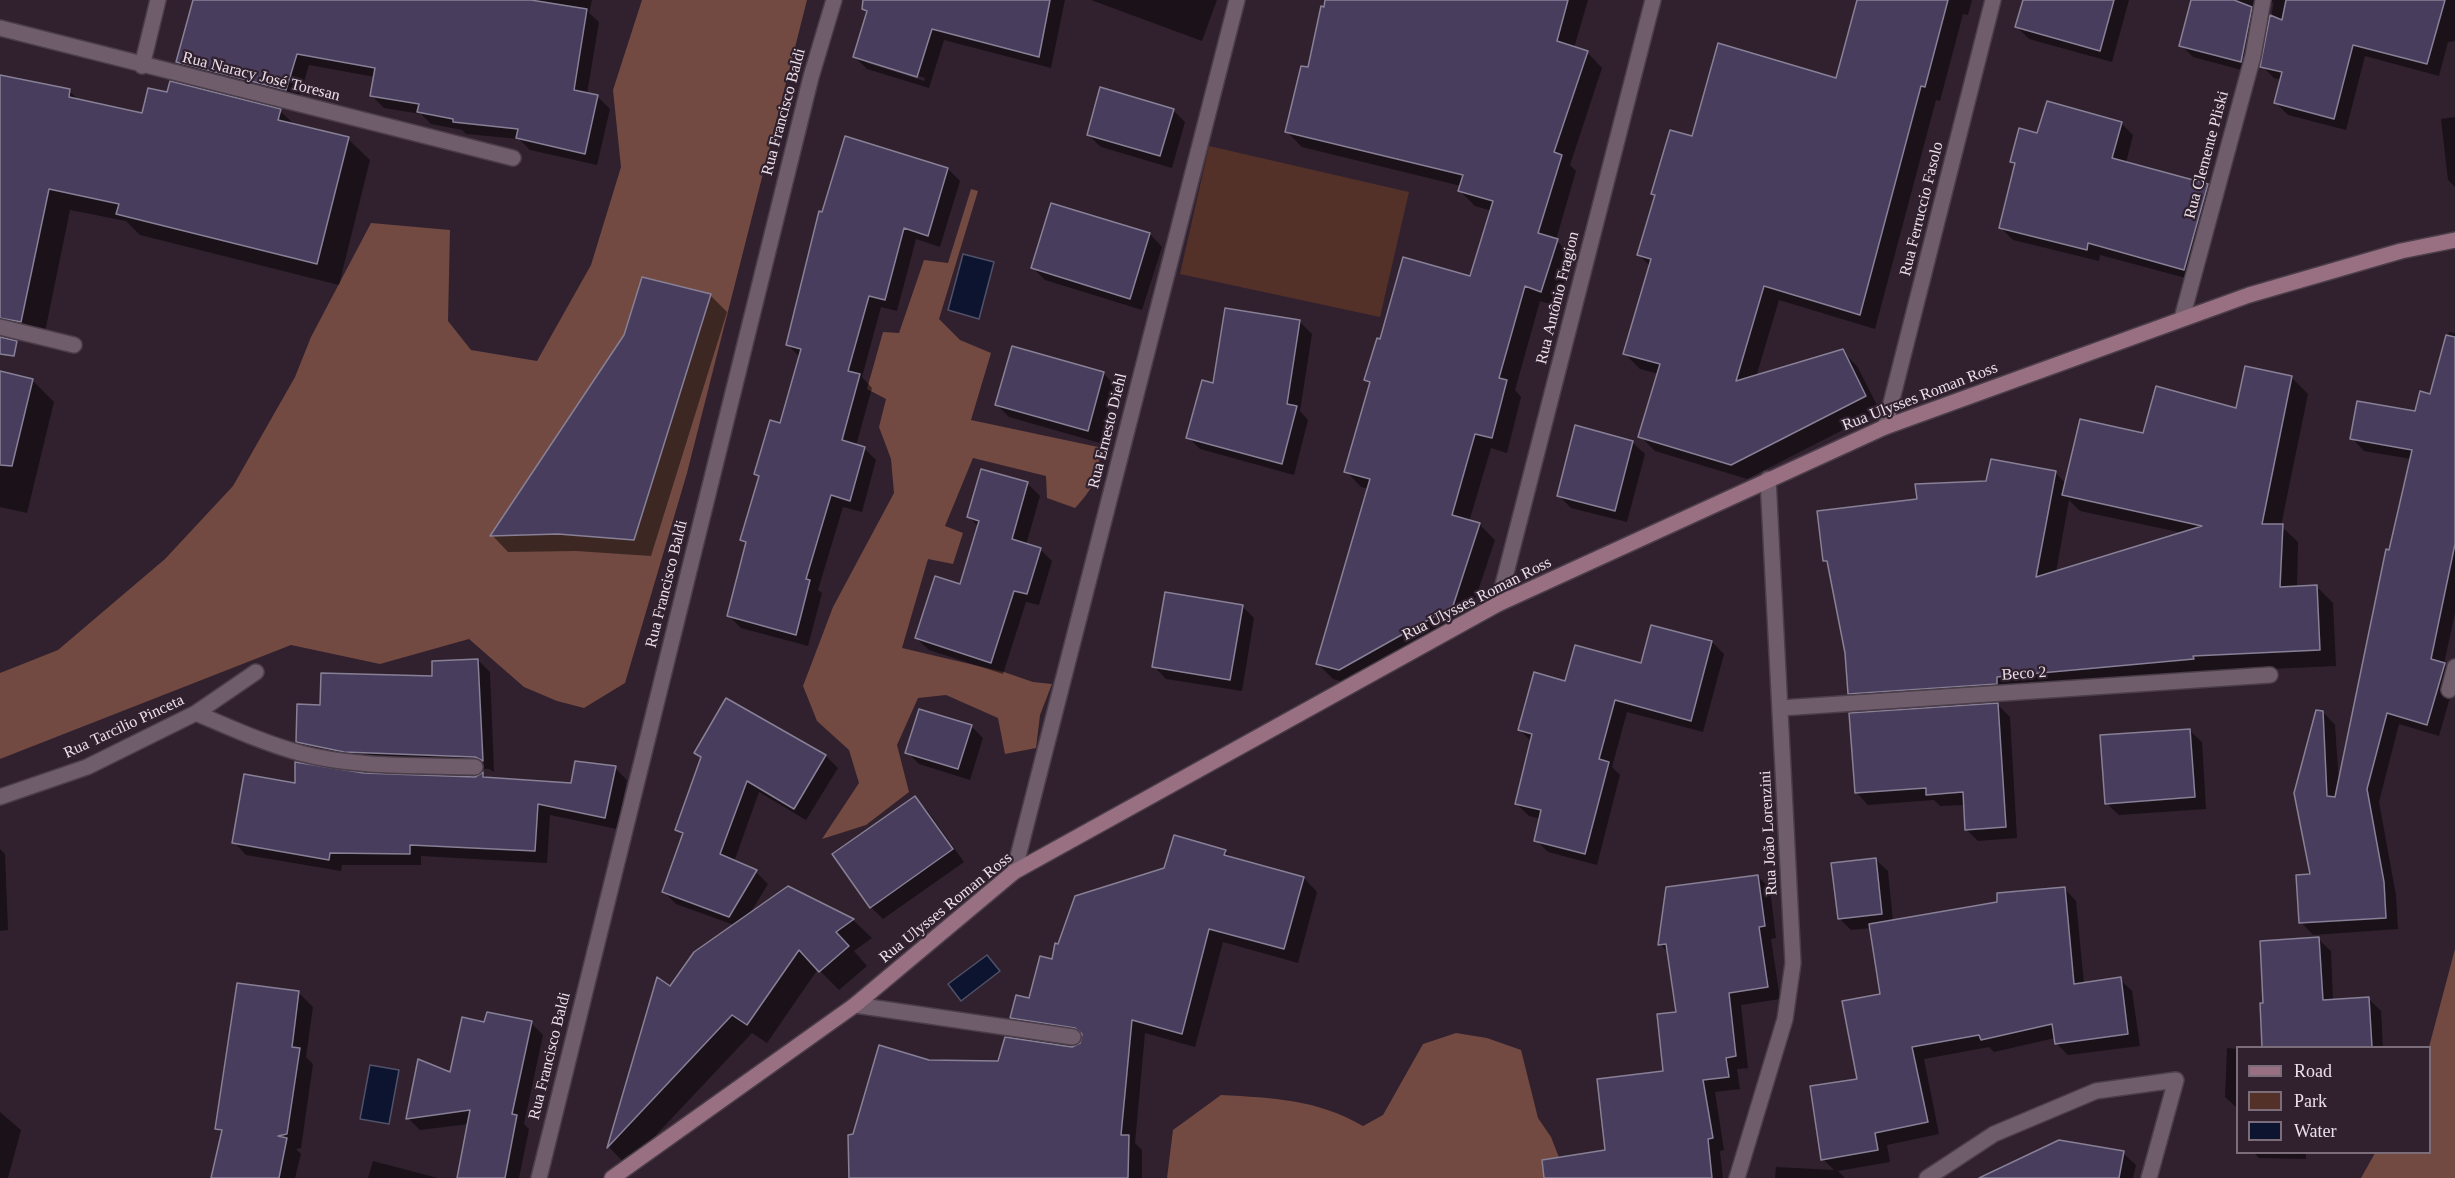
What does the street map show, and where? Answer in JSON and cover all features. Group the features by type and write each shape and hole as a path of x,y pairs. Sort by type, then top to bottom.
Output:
{"street":[{"path":"142,66 158,0"},
{"name":"Rua Francisco Baldi","path":"539,1178 810,76 834,0"},
{"name":"Rua Ernesto Diehl","path":"1014,872 1237,0"},
{"name":"Rua Antônio Fragion","path":"1497,604 1653,0"},
{"name":"Rua Ferruccio Fasolo","path":"1885,428 1993,0"},
{"name":"Rua Clemente Pliski","path":"2182,318 2253,56 2263,0"},
{"name":"Rua Naracy José Toresan","path":"0,28 142,66 513,158"},
{"name":"Rua Ulysses Roman Ross","path":"612,1178 855,1005 1014,872 1497,604 1768,479 1885,428 2182,318 2390,255 2455,240"},
{"path":"0,327 74,345"},
{"name":"Rua João Lorenzini","path":"1737,1178 1785,1019 1793,963 1768,479"},
{"path":"2449,690 2455,667"},
{"name":"Rua Tarcilio Pinceta","path":"0,797 87,767 196,713 256,672"},
{"name":"Beco 2","path":"1781,708 2270,675"},
{"path":"196,713 259,741 302,753 361,763 475,767"},
{"path":"855,1005 1073,1037"},
{"path":"1927,1178 1994,1134 2096,1091 2176,1080 2149,1178"}],"green space":[{"path":"1209,146 1409,192 1380,317 1180,274"}],"shaded area":[{"path":"642,0 807,0 687,473 625,683 584,708 557,701 524,687 469,639 380,664 291,645 0,759 0,673 58,650 165,559 233,486 295,377 311,337 371,223 450,230 448,321 471,350 537,361 591,265 621,167 613,90"},
{"path":"971,189 978,191 939,319 960,340 991,353 971,420 1098,447 1099,465 1091,488 1075,508 1047,498 1046,476 973,458 945,526 963,533 953,564 928,559 902,648 1004,672 1033,682 1052,684 1040,715 1036,748 1005,754 998,718 946,695 918,698 897,745 909,792 866,825 822,839 859,783 849,750 817,721 803,686 833,607 894,493 891,459 879,427 886,399 867,389 883,332 899,333 924,260 948,263"},
{"path":"2455,949 2455,1178 2361,1178 2374,1154 2431,1154 2429,1046"},
{"path":"1456,1033 1487,1038 1521,1050 1538,1118 1551,1137 1567,1178 1167,1178 1173,1130 1221,1095 1276,1099 1311,1105 1346,1117 1363,1126 1383,1115 1423,1044"}],"water":[{"path":"963,254 994,262 979,319 948,310"},
{"path":"987,955 1000,971 961,1001 948,984"},
{"path":"370,1065 399,1070 389,1124 360,1119"}],"building":[{"path":"193,0 531,0 587,9 574,90 598,95 585,154 516,138 518,129 453,122 453,119 417,112 419,104 370,96 375,68 297,54 286,90 176,62"},
{"path":"863,0 1050,0 1039,57 932,29 917,77 853,57 867,11 862,9"},
{"path":"1325,0 1568,0 1557,41 1588,51 1554,152 1562,155 1538,233 1558,239 1541,292 1525,286 1499,378 1507,380 1492,438 1475,434 1452,515 1480,523 1453,606 1339,670 1316,664 1370,479 1344,472 1370,382 1364,380 1377,338 1380,339 1403,257 1470,276 1493,201 1458,191 1463,175 1285,132 1301,66 1308,67 1321,6 1324,7"},
{"path":"1857,0 1948,0 1925,87 1921,86 1860,315 1764,286 1736,381 1843,349 1866,396 1731,465 1638,437 1660,364 1623,354 1651,259 1637,255 1655,195 1651,194 1670,130 1692,136 1718,43 1836,78"},
{"path":"2023,0 2114,0 2100,51 2015,27"},
{"path":"2191,0 2234,0 2252,7 2241,62 2179,46"},
{"path":"2286,0 2445,0 2427,64 2353,45 2334,119 2274,103 2282,72 2260,67 2270,15 2282,20"},
{"path":"0,75 70,89 69,97 142,113 148,88 167,92 170,81 281,109 278,120 349,137 317,264 116,214 119,204 49,189 21,322 0,318"},
{"path":"1100,87 1174,109 1160,156 1087,135"},
{"path":"2047,101 2122,122 2112,158 2208,184 2184,270 2088,243 2087,250 1999,228 2015,163 2010,162 2019,128 2037,133"},
{"path":"845,136 948,168 928,236 904,228 885,300 869,296 848,371 860,374 842,440 865,447 850,501 831,495 806,579 810,580 796,635 727,616 746,542 740,540 759,476 754,474 770,420 780,423 801,349 786,345 819,211 822,212"},
{"path":"1051,203 1150,233 1130,299 1031,268"},
{"path":"642,277 711,294 634,540 558,534 490,536 624,335"},
{"path":"1225,308 1300,320 1287,404 1297,406 1282,464 1186,438 1202,380 1213,383"},
{"path":"2446,335 2455,337 2455,544 2431,659 2445,663 2427,725 2387,713 2367,789 2384,882 2386,918 2299,923 2296,875 2310,874 2294,793 2316,710 2323,711 2327,796 2335,797 2386,549 2389,550 2412,450 2350,439 2357,401 2415,411 2420,391 2430,394"},
{"path":"0,337 17,341 14,356 0,354"},
{"path":"1012,346 1104,372 1088,431 995,405"},
{"path":"2245,366 2292,376 2262,524 2283,524 2280,587 2317,585 2320,650 2193,656 2194,659 1997,677 1997,684 1848,694 1845,653 1827,561 1823,561 1817,511 1917,499 1915,484 1986,481 1991,459 2056,471 2036,577 2202,526 2062,495 2080,419 2143,433 2156,386 2236,408"},
{"path":"0,371 33,379 12,466 0,465"},
{"path":"1575,425 1633,441 1615,511 1557,496"},
{"path":"981,469 1028,482 1012,539 1041,548 1027,594 1014,591 991,663 915,638 935,576 960,584 979,521 967,517"},
{"path":"1165,592 1243,605 1230,680 1152,667"},
{"path":"1651,625 1712,641 1691,721 1615,700 1599,759 1609,762 1585,854 1534,841 1541,810 1515,804 1532,734 1518,730 1534,672 1565,681 1575,645 1641,663"},
{"path":"478,659 483,761 475,757 344,752 296,742 297,704 320,705 321,673 432,676 432,661"},
{"path":"726,698 826,755 794,809 747,781 720,854 757,870 729,917 662,892 683,833 675,830 701,757 694,753"},
{"path":"1998,703 2006,827 1965,830 1963,792 1926,795 1926,788 1855,793 1849,713"},
{"path":"919,709 972,725 958,769 905,753"},
{"path":"2190,729 2195,797 2105,804 2100,735"},
{"path":"575,761 616,766 605,818 538,804 535,851 410,845 410,854 330,853 329,860 232,843 244,774 295,783 295,762 364,773 475,777 483,772 483,777 571,783"},
{"path":"915,796 953,849 870,908 832,854"},
{"path":"1174,835 1226,850 1224,855 1304,877 1284,949 1209,929 1182,1034 1132,1020 1121,1135 1129,1135 1128,1178 849,1178 848,1135 853,1134 879,1045 929,1060 998,1061 1005,1037 1072,1047 1080,1043 1082,1034 1075,1028 1010,1018 1016,995 1029,998 1040,956 1052,959 1055,943 1058,944 1075,896 1164,868"},
{"path":"1876,858 1882,914 1838,919 1831,863"},
{"path":"1758,875 1765,926 1759,927 1768,987 1729,993 1736,1056 1726,1058 1729,1077 1703,1080 1713,1138 1708,1139 1712,1178 1544,1178 1542,1160 1605,1150 1597,1079 1663,1071 1657,1014 1676,1012 1666,944 1658,945 1666,887"},
{"path":"788,886 854,919 836,932 849,946 819,972 799,950 747,1025 732,1015 607,1148 657,977 670,986 694,952"},
{"path":"2065,887 2074,984 2121,977 2128,1034 2055,1044 2052,1024 1981,1040 1979,1035 1912,1047 1928,1122 1875,1133 1878,1150 1821,1160 1810,1086 1857,1079 1842,1001 1880,994 1869,924 1997,902 1997,893"},
{"path":"2319,937 2323,1000 2369,997 2372,1046 2262,1046 2260,1003 2263,1003 2260,941"},
{"path":"237,983 299,991 292,1047 300,1048 287,1134 278,1136 287,1138 279,1178 211,1178 222,1130 215,1129"},
{"path":"487,1012 532,1021 512,1114 517,1115 505,1178 457,1178 470,1110 406,1119 418,1059 450,1072 462,1017 484,1022"},
{"path":"2059,1140 2124,1151 2119,1178 1979,1178"}]}
